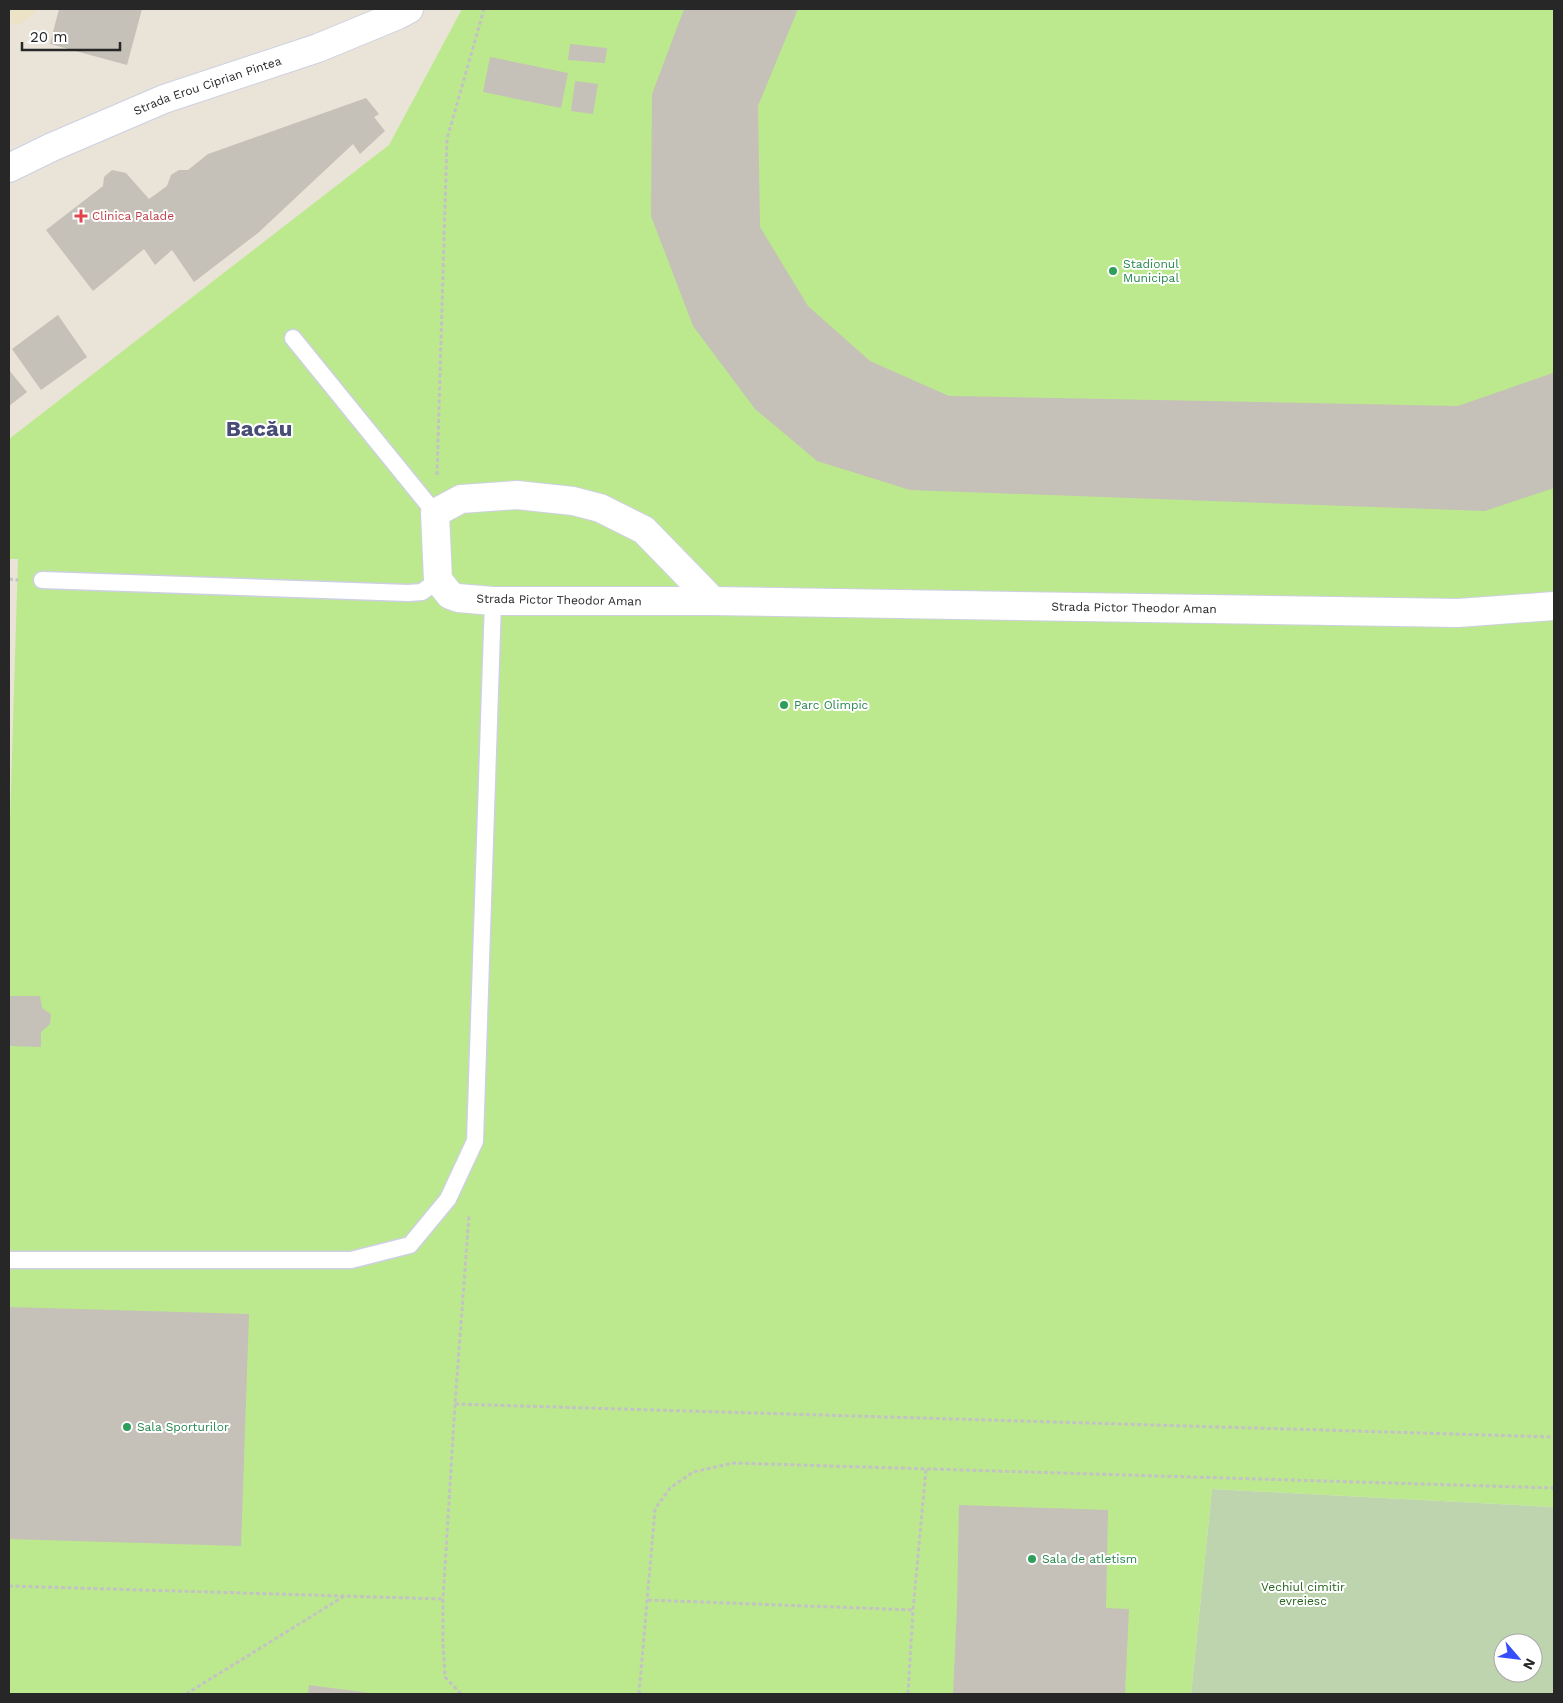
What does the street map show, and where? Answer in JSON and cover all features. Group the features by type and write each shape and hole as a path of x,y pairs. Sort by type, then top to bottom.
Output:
{"street":[{"name":"Strada Erou Ciprian Pintea","path":"9,168 164,99 318,48 409,9"},
{"path":"438,580 435,513 461,499 517,495 573,501 600,508 644,530 713,601"},
{"name":"Strada Pictor Theodor Aman","path":"438,580 450,595 458,598 493,601 713,601 1458,613 1554,606"}],"lane":[{"path":"293,338 435,513"},
{"path":"42,580 408,593 422,592 438,580"},
{"path":"9,1260 350,1260 410,1245 448,1199 475,1141 493,601"}],"path":[{"path":"435,513 447,139 484,9"},
{"path":"461,1694 445,1677 442,1644 455,1404 469,1209"},
{"path":"455,1404 1554,1437"},
{"path":"639,1694 655,1509 670,1488 693,1472 733,1463 1554,1488"},
{"path":"908,1694 913,1610 926,1469"},
{"path":"9,1586 443,1598"},
{"path":"186,1694 346,1595"},
{"path":"648,1600 913,1610"}],"shaded area":[{"path":"9,9 40,9 19,25 9,22"}],"green space":[{"name":"Parc Olimpic","path":"462,9 1554,9 1554,1507 1212,1489 1191,1694 9,1694 9,853 18,559 9,559 9,439 389,145"},
{"name":"Vechiul cimitir evreiesc","path":"1212,1489 1554,1507 1554,1694 1191,1694"}],"building":[{"path":"59,9 142,9 127,65 50,44"},
{"path":"684,9 798,9 758,106 760,227 808,306 870,361 949,396 1458,406 1554,372 1554,488 1485,511 910,490 817,461 755,409 693,326 651,216 652,94"},
{"path":"570,44 607,48 605,63 568,60"},
{"path":"490,57 568,73 561,108 483,92"},
{"path":"575,81 598,84 593,114 571,111"},
{"path":"366,98 379,114 374,117 385,131 360,154 353,144 258,233 194,282 172,250 155,265 144,249 93,291 46,230 103,186 104,177 112,170 126,173 149,199 167,186 171,175 179,170 188,170 208,154"},
{"path":"58,315 87,357 41,390 12,349"},
{"path":"9,370 27,392 9,406"},
{"path":"9,996 40,996 42,1008 51,1014 50,1024 41,1032 41,1047 9,1046"},
{"name":"Sala Sporturilor","path":"9,1307 249,1314 241,1546 9,1539"},
{"name":"Sala de atletism","path":"959,1505 1108,1510 1106,1608 1129,1609 1125,1694 953,1694"},
{"path":"309,1685 370,1693 370,1694 308,1694"}],"place":[{"name":"Clinica Palade","path":"81,216"},
{"name":"Stadionul Municipal","path":"1113,271"},
{"name":"Parc Olimpic","path":"784,705"},
{"name":"Sala Sporturilor","path":"127,1427"},
{"name":"Sala de atletism","path":"1032,1559"}],"district":[{"name":"Bacău","path":"259,428"}]}
